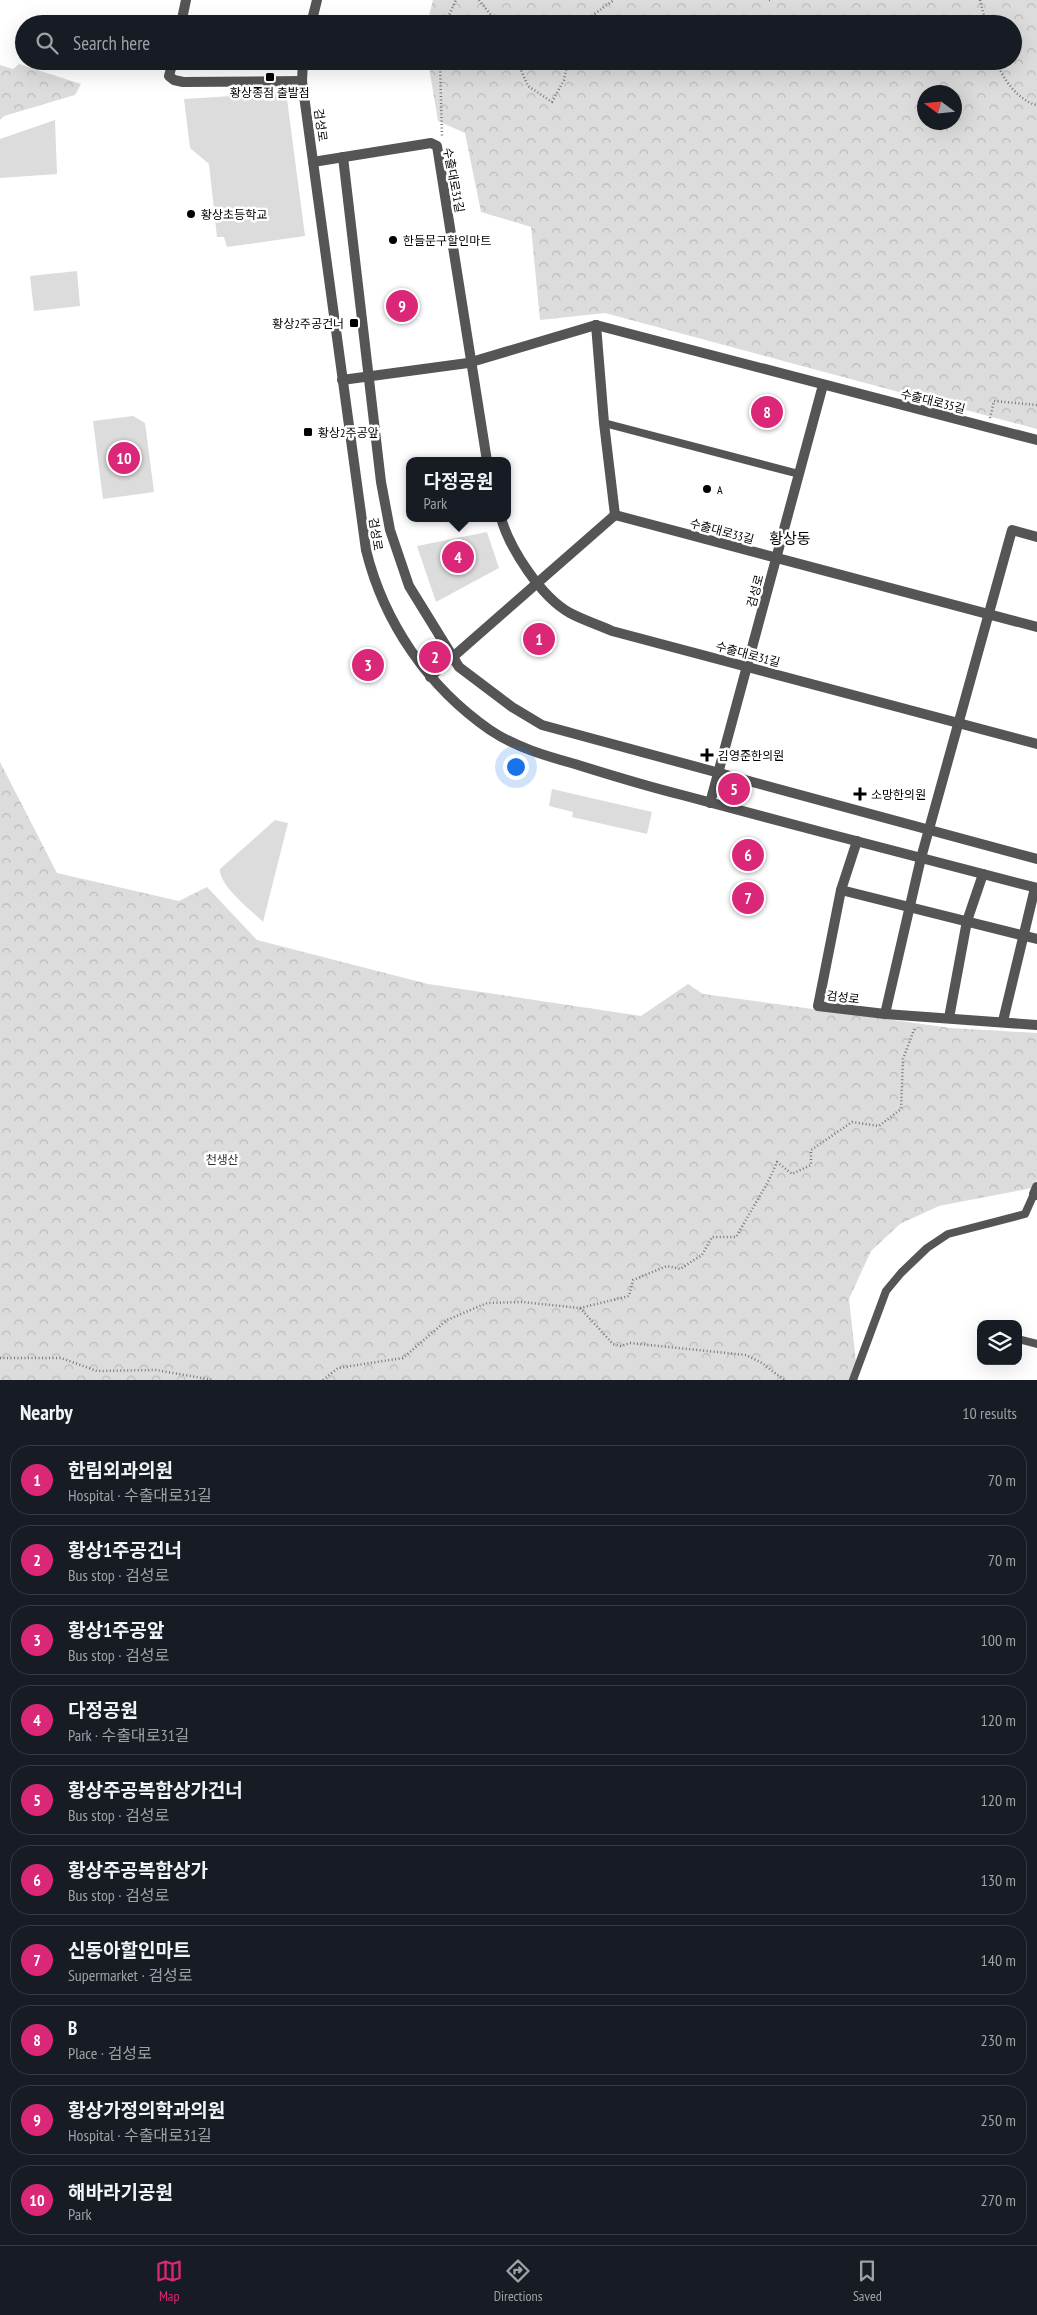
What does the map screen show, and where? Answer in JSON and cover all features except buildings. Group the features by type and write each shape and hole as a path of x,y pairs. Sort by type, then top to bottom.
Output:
{"street":[{"path":"183,15 186,0"},
{"path":"313,15 317,0"},
{"path":"170,70 169,76 174,80 183,82 302,81"},
{"name":"검성로","path":"303,70 302,81 366,550 374,582 387,612 430,677 454,702 491,731 523,748 631,782 1036,888 1003,1021"},
{"name":"수출대로31길","path":"313,162 430,143 437,146 486,457"},
{"path":"343,157 367,377 381,482 390,530 409,586 459,667 478,683 542,725 930,828 1037,859"},
{"path":"342,380 472,362 596,325 604,423 615,515 454,658 430,677"},
{"name":"수출대로35길","path":"596,325 1037,440"},
{"name":"검성로","path":"710,803 823,385"},
{"name":"수출대로33길","path":"615,515 1037,627"},
{"name":"수출대로31길","path":"502,522 505,533 532,578 538,584 568,612 612,631 1037,744"},
{"path":"885,1014 921,858 1012,530 1037,537"},
{"name":"검성로","path":"857,841 841,890 818,1006 885,1014 1003,1021 1037,1025"},
{"path":"949,1018 967,922 983,874"},
{"path":"841,890 1037,939"}],"lane":[{"path":"604,423 799,474"},
{"path":"853,1380 886,1291 901,1273 927,1248 948,1234 1025,1214 1036,1192"},
{"path":"1022,1340 1037,1344"}],"path":[{"path":"449,15 456,0"},
{"path":"479,0 491,15"},
{"path":"593,15 614,0"},
{"path":"980,0 984,15"},
{"path":"521,70 528,86 552,102 564,80 566,70"},
{"path":"1002,70 1016,93 1028,104 1037,105"},
{"path":"990,428 991,408 994,401 1037,405"},
{"path":"323,1380 338,1368 403,1358 447,1320 487,1303 522,1302 580,1308 629,1296 633,1280 667,1266 680,1269 702,1255 712,1237 736,1237 769,1180 776,1162 792,1174 811,1165 811,1150 852,1122 879,1126 901,1109 903,1059 919,1016"},
{"path":"580,1308 613,1344 621,1346 630,1343 746,1355 762,1363 784,1380"},
{"path":"0,1358 61,1358 97,1371 156,1370 213,1380"}],"green space":[{"path":"433,0 1037,0 1037,429 605,313 540,320 531,227 481,212 465,133 438,121 430,70 1022,70 1022,15 429,15"},
{"path":"0,65 13,69 15,67 15,70 38,70 81,84 75,95 4,116 0,120"},
{"path":"279,93 287,99 305,236 227,247 224,237 217,237 209,164 190,148 184,99"},
{"path":"55,120 57,174 0,178 0,139"},
{"path":"77,271 80,306 34,311 30,276"},
{"path":"133,416 145,423 154,492 103,499 93,421"},
{"path":"487,532 499,568 436,602 417,546"},
{"name":"천생산","path":"0,762 57,873 179,901 207,887 257,940 428,984 641,1016 688,984 703,994 951,1028 1037,1033 1037,1180 1032,1188 939,1206 900,1224 871,1251 849,1299 858,1380 0,1380"},
{"path":"552,789 652,812 647,834 572,817 573,812 549,806"},
{"path":"275,820 288,823 263,922 230,890 221,876 220,869"}],"place":[{"name":"황상종점 출발점","path":"270,77"},
{"name":"황상초등학교","path":"191,214"},
{"name":"한들문구할인마트","path":"393,240"},
{"name":"황상가정의학과의원","path":"402,306"},
{"name":"황상2주공건너","path":"354,323"},
{"name":"B","path":"767,412"},
{"name":"황상2주공앞","path":"308,432"},
{"name":"해바라기공원","path":"124,458"},
{"name":"A","path":"707,489"},
{"name":"다정공원","path":"458,557"},
{"name":"한림외과의원","path":"539,639"},
{"name":"황상1주공건너","path":"435,657"},
{"name":"황상1주공앞","path":"368,665"},
{"name":"김영준한의원","path":"707,755"},
{"name":"황상주공복합상가건너","path":"734,789"},
{"name":"소망한의원","path":"860,794"},
{"name":"황상주공복합상가","path":"748,855"},
{"name":"신동아할인마트","path":"748,898"}],"district":[{"name":"황상동","path":"790,538"}]}
